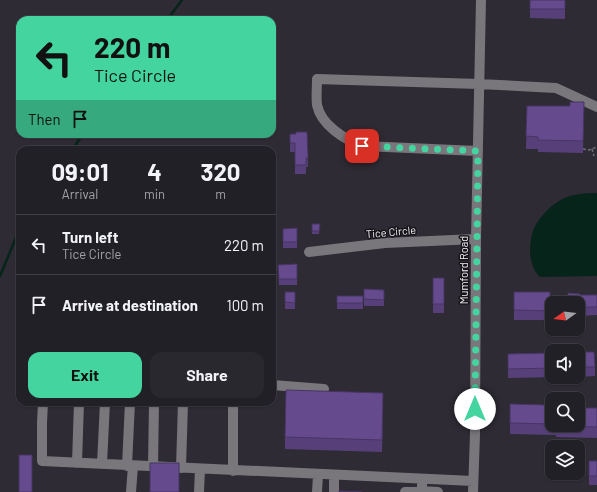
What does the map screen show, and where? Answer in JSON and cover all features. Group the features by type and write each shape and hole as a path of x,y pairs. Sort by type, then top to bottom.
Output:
{"street":[{"name":"Mumford Road","path":"473,487 481,0"},
{"path":"478,151 362,146 353,143 331,127 320,113 316,94 318,79 556,88 597,107"},
{"name":"Tice Circle","path":"309,252 433,240 476,239"},
{"path":"276,385 324,389"},
{"path":"43,406 42,461 422,479 473,487"},
{"path":"77,463 78,406"},
{"path":"102,464 104,406"},
{"path":"130,406 131,492"},
{"path":"152,467 154,406"},
{"path":"181,468 183,406"},
{"path":"233,406 233,471"},
{"path":"199,492 200,469"},
{"path":"317,492 318,475"},
{"path":"334,476 334,492"},
{"path":"422,479 422,492"},
{"path":"405,492 438,492"}],"path":[{"path":"583,149 592,149 597,147"},
{"path":"592,149 594,156"}],"shaded area":[{"path":"597,193 597,276 540,277 533,267 530,254 532,234 539,220 555,203 563,199 577,194"}],"building":[{"path":"530,0 565,0 565,9 530,9"},
{"path":"570,102 584,102 583,141 538,140 538,137 526,136 527,106 570,106"},
{"path":"296,132 307,132 308,158 306,158 306,165 295,165 295,143 290,143 290,134 296,134"},
{"path":"312,224 320,224 319,231 312,231"},
{"path":"297,228 297,242 283,242 283,229"},
{"path":"297,264 297,279 279,279 278,265"},
{"path":"433,278 444,278 444,304 433,304"},
{"path":"364,289 384,290 384,300 364,299"},
{"path":"285,292 295,292 295,303 285,302"},
{"path":"514,292 550,292 550,296 545,296 545,311 514,310"},
{"path":"568,293 597,295 597,307 585,307 585,296 568,296"},
{"path":"337,296 363,296 363,303 337,303"},
{"path":"585,352 594,352 595,367 585,367"},
{"path":"545,353 545,368 508,369 508,354"},
{"path":"286,390 383,393 382,440 285,437"},
{"path":"510,404 545,405 545,424 510,423"},
{"path":"585,408 597,408 597,427 585,427"},
{"path":"19,455 32,455 32,492 19,492"},
{"path":"589,461 597,461 597,476 589,476"},
{"path":"150,463 179,463 179,492 150,492"},
{"path":"339,491 362,492 339,492"}],"waterway":[{"path":"170,16 182,0"},
{"path":"75,146 80,138"},
{"path":"0,276 16,238"}],"route":[{"path":"362,146 478,151 475,409"}]}
